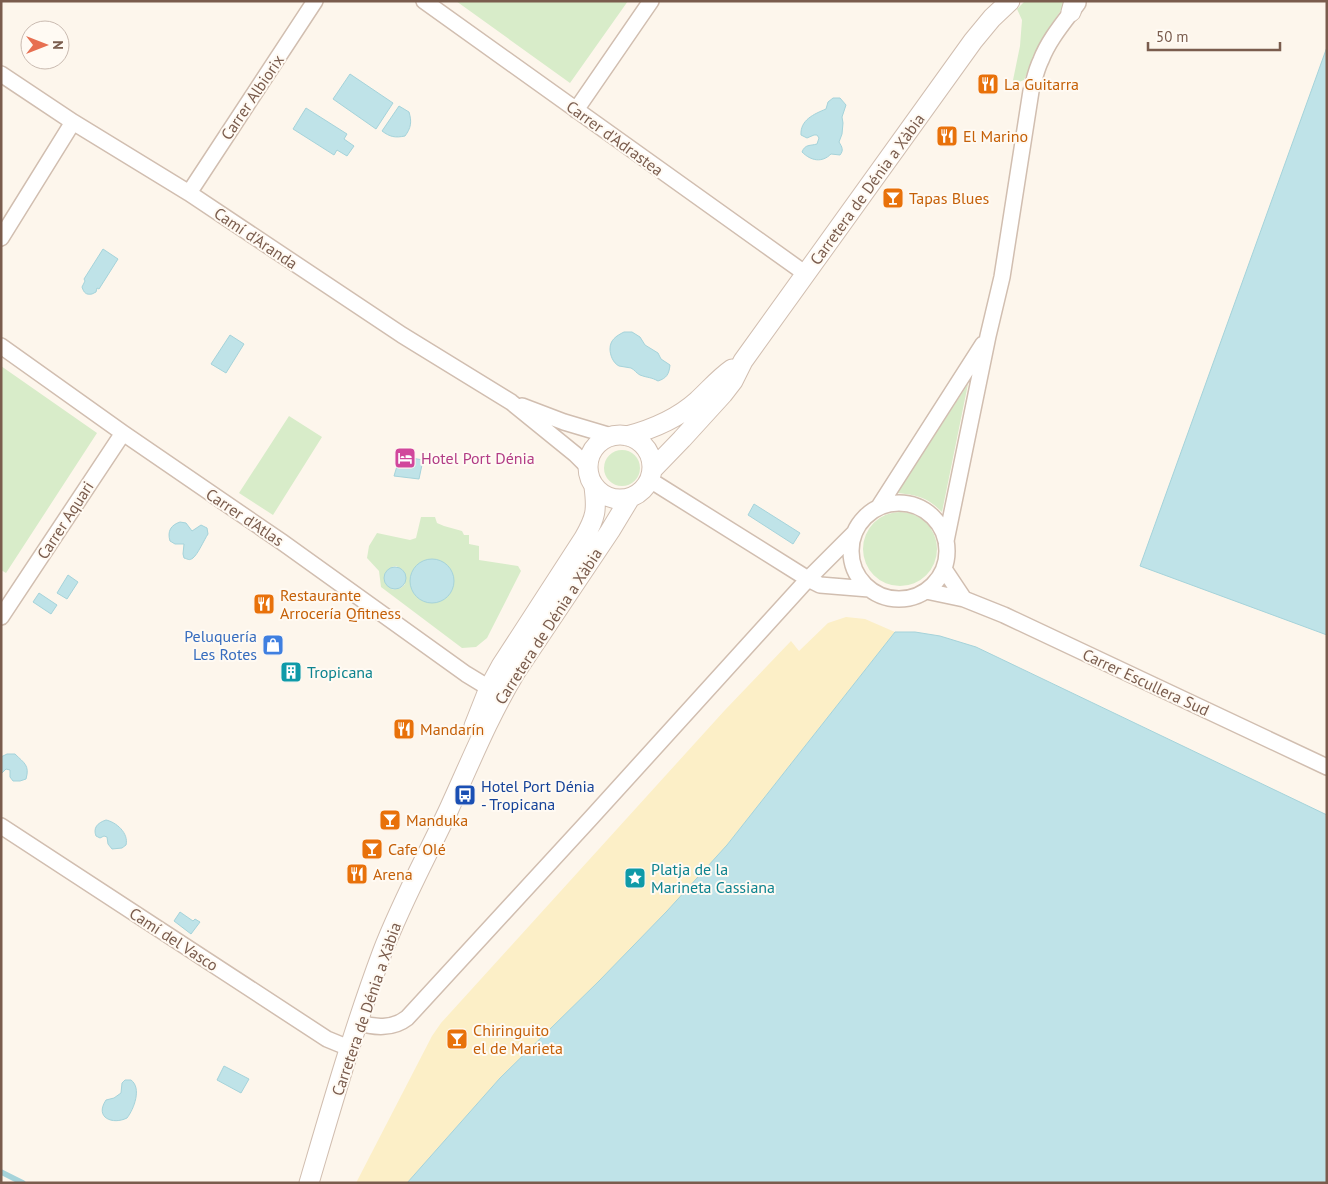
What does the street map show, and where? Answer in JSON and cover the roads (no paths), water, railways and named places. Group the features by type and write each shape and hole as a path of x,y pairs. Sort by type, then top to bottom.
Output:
{"street":[{"name":"Carrer Albiorix","path":"189,193 315,1"},
{"name":"Carrer d'Adrastea","path":"424,1 806,274"},
{"path":"576,110 651,1"},
{"name":"Carretera de Dénia a Xàbia","path":"992,18 1001,1"},
{"name":"Carretera de Dénia a Xàbia","path":"651,474 733,381 743,361 973,41 992,18 1010,1"},
{"path":"946,541 1002,277 1031,91 1035,75 1046,50 1075,5"},
{"name":"Camí d'Aranda","path":"1,74 74,122 189,193 402,336 511,402 575,454 588,467"},
{"path":"1,238 74,122"},
{"path":"878,508 988,336"},
{"name":"Carrer d'Atlas","path":"1,346 123,433 282,542 466,674 489,688"},
{"name":"Carretera de Dénia a Xàbia","path":"619,436 658,426 678,415 725,374 743,361"},
{"name":"Camí d'Aranda","path":"511,402 564,422 619,436"},
{"name":"Carrer Aquari","path":"4,609 123,433"},
{"path":"619,436 638,440 651,457 651,474 645,489 630,498 620,500 602,494 594,486 590,480 588,467 590,457 602,441 619,436"},
{"path":"651,474 808,579 820,585 869,589"},
{"name":"Carretera de Dénia a Xàbia","path":"459,785 469,738 489,688 501,666 591,526 596,510 594,486"},
{"name":"Carretera de Dénia a Xàbia","path":"309,1183 349,1048 383,952 459,785 501,696 630,498"},
{"path":"358,1022 378,1027 396,1024 407,1018 808,579 855,532 868,514 892,503 906,503 920,507 932,516 941,527 948,555 944,569 937,582 915,597 903,600 879,595 869,589 859,577 852,563 851,548 855,532"},
{"path":"944,569 964,600"},
{"name":"Carrer Escullera Sud","path":"926,591 964,600 1004,615 1327,767"},
{"name":"Camí del Vasco","path":"1,826 327,1039 349,1048"}],"water":[{"path":"1327,47 1327,635 1140,566"},
{"path":"350,74 393,103 376,129 333,99"},
{"path":"833,98 840,98 846,105 842,117 842,134 839,142 842,152 840,155 831,154 824,159 816,160 802,152 806,146 817,144 819,138 817,135 814,135 807,138 801,135 801,130 809,118 826,109 828,102"},
{"path":"399,106 409,112 409,130 405,136 388,135 382,131"},
{"path":"306,108 347,134 344,139 354,146 347,156 337,150 334,155 293,129"},
{"path":"103,249 118,259 99,289 97,288 96,292 92,294 87,294 82,287 84,279"},
{"path":"624,332 632,332 640,337 645,345 658,353 661,359 670,365 668,373 664,378 658,381 640,375 631,368 619,366 615,363 610,349 611,343"},
{"path":"230,335 244,344 226,373 211,364"},
{"path":"400,456 423,460 419,479 394,476"},
{"path":"754,504 800,533 793,544 748,515"},
{"path":"180,522 186,523 192,531 201,525 207,528 208,534 197,553 188,560 184,558 183,554 184,544 175,544 170,541 170,529"},
{"path":"432,559 444,563 450,569 454,581 450,593 444,599 432,603 420,599 414,593 410,581 414,569 420,563"},
{"path":"391,567 399,567 406,574 406,582 399,589 391,589 384,582 384,574"},
{"path":"68,575 78,582 67,599 57,593"},
{"path":"39,593 57,605 51,614 33,602"},
{"path":"895,632 915,632 940,636 976,647 1327,815 1327,1183 407,1183 500,1078 599,981 667,911 727,845"},
{"path":"7,754 15,754 27,767 26,779 13,781 10,777 10,770 6,769 1,773 1,757"},
{"path":"106,820 114,823 124,832 126,845 122,848 112,849 108,844 107,837 100,838 96,836 96,826"},
{"path":"180,912 193,921 195,919 200,922 191,934 174,921"},
{"path":"224,1066 249,1079 241,1093 217,1080"},
{"path":"125,1080 131,1080 134,1084 136,1099 127,1118 116,1121 111,1120 104,1115 102,1111 103,1106 106,1100 114,1098 121,1093 122,1083"}],"waterway":[{"path":"1,1172 23,1183"}],"place":[{"name":"La Guitarra","path":"988,84"},
{"name":"El Marino","path":"947,136"},
{"name":"Tapas Blues","path":"893,198"},
{"name":"Hotel Port Dénia","path":"405,458"},
{"name":"Restaurante Arrocería Qfitness","path":"264,604"},
{"name":"Peluquería Les Rotes","path":"273,645"},
{"name":"Tropicana","path":"291,672"},
{"name":"Mandarín","path":"404,729"},
{"name":"Hotel Port Dénia - Tropicana","path":"465,795"},
{"name":"Manduka","path":"390,820"},
{"name":"Cafe Olé","path":"372,849"},
{"name":"Arena","path":"357,874"},
{"name":"Platja de la Marineta Cassiana","path":"635,878"},
{"name":"Chiringuito el de Marieta","path":"457,1039"}]}
